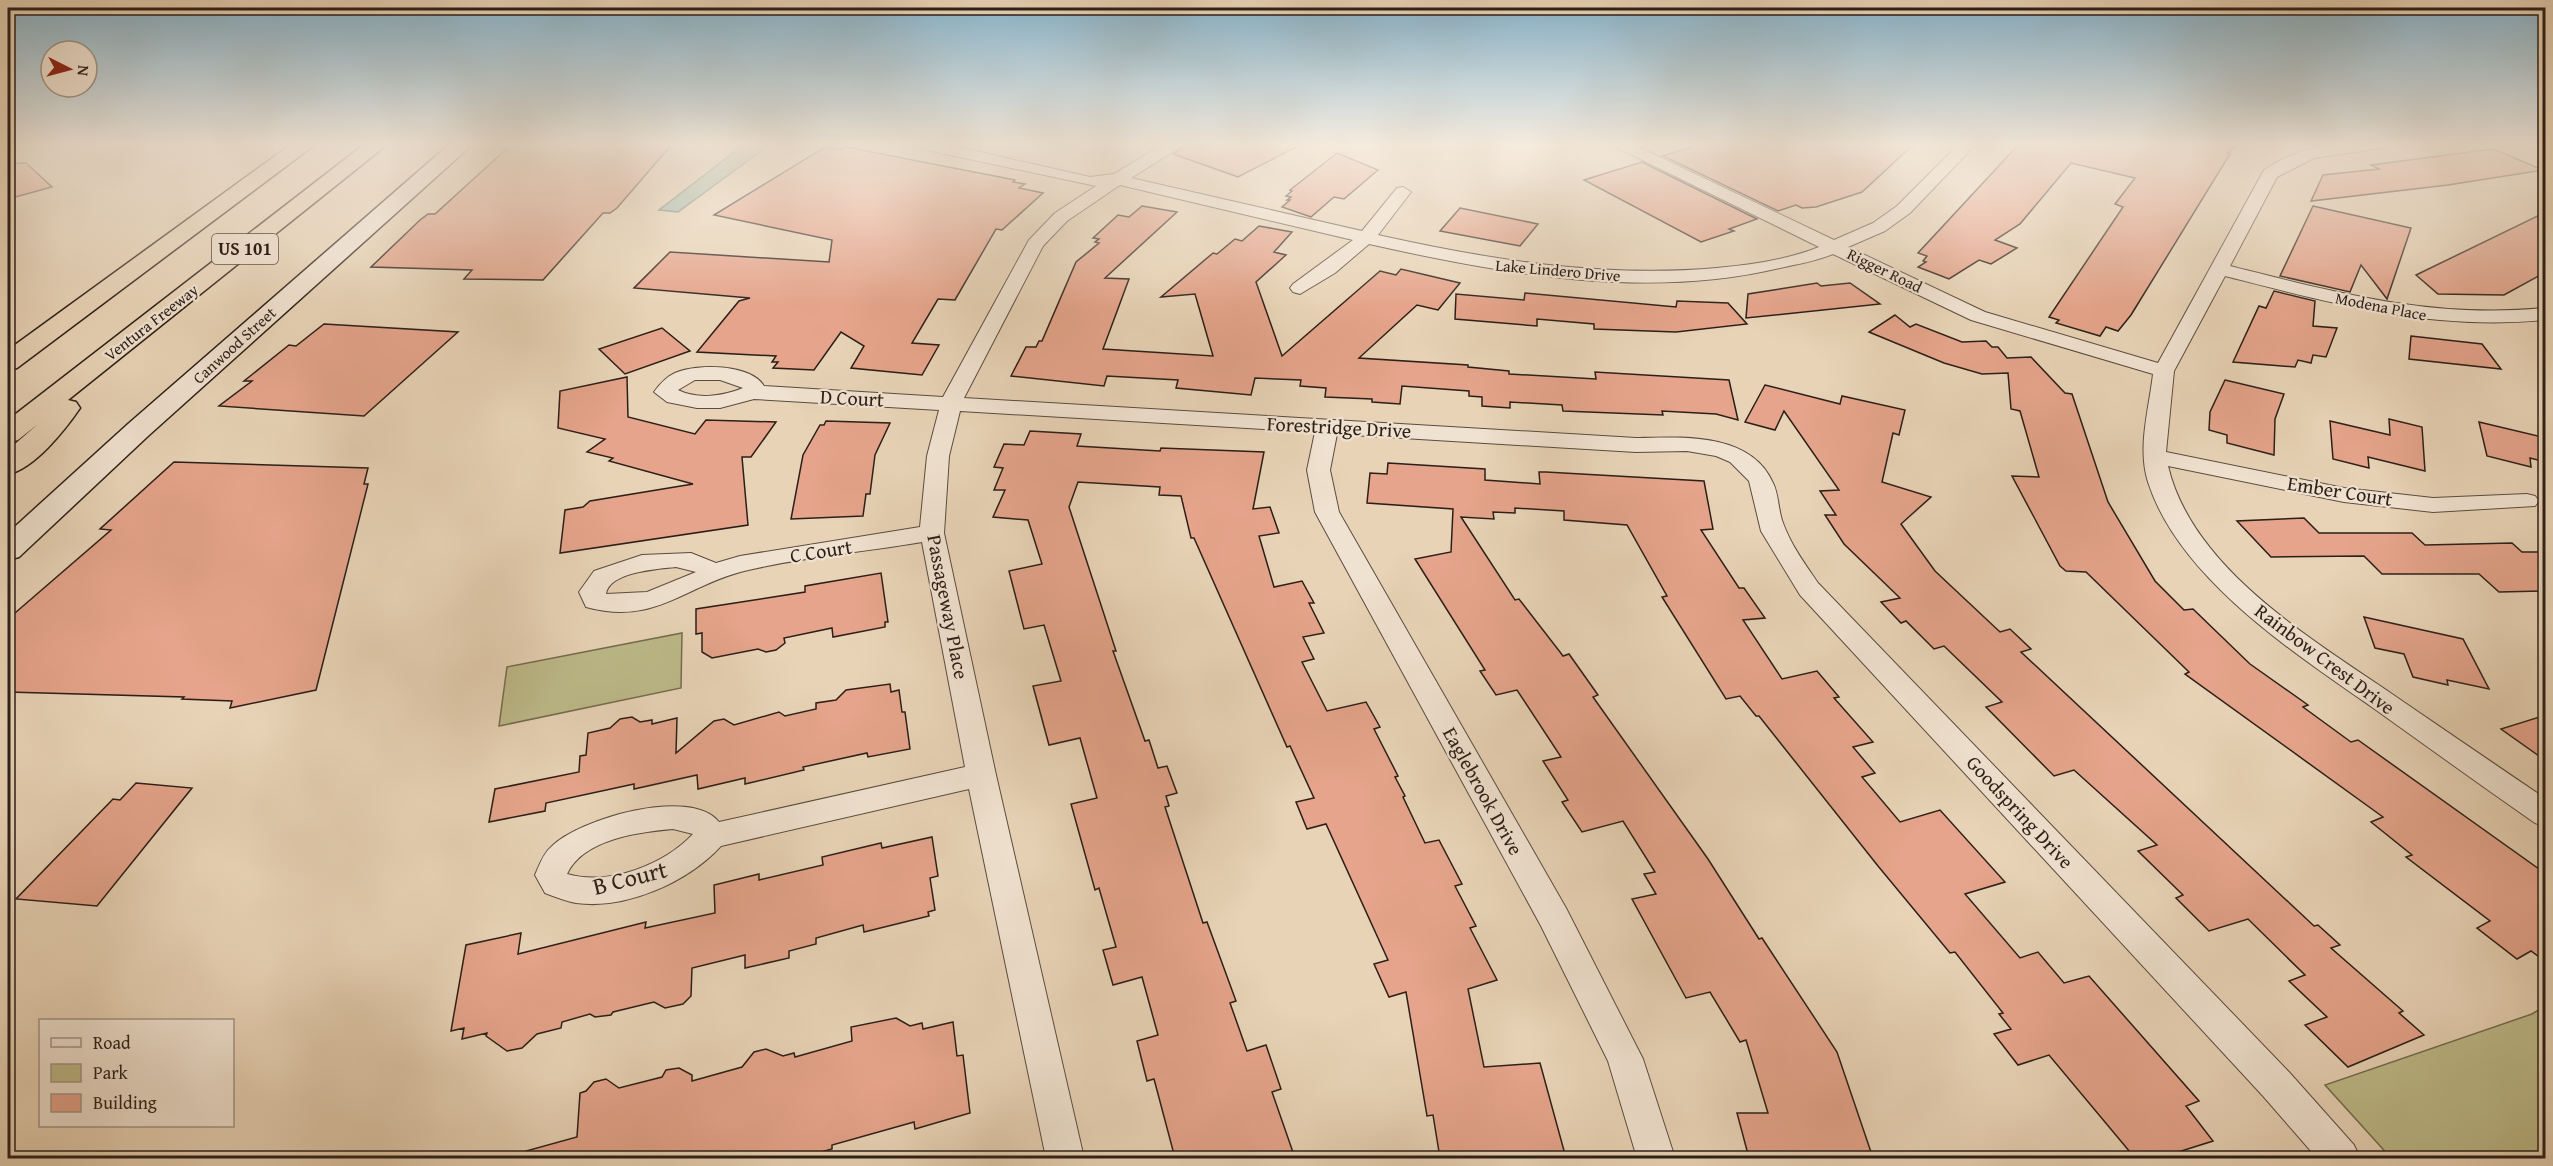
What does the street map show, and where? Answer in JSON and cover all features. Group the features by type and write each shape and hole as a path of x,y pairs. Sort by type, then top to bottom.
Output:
{"highway":[{"name":"US 101","path":"8,362 232,197"},
{"name":"Ventura Freeway","path":"8,434 310,197"},
{"path":"8,346 100,294"},
{"path":"8,465 47,432 110,354"}],"street":[{"name":"Canwood Street","path":"8,550 138,430 402,197"},
{"name":"Passageway Place","path":"1061,1157 932,534 938,456 951,404 1035,244 1061,217 1089,197"},
{"name":"Lake Lindero Drive","path":"1193,197 1364,238 1526,270 1630,276 1744,270 1802,258 1879,227 1898,214 1915,197"},
{"path":"1300,288 1319,277 1364,238 1394,208 1400,197"},
{"name":"Rigger Road","path":"1732,197 1997,324 2164,371"},
{"name":"Rainbow Crest Drive","path":"2258,197 2164,371 2154,456 2160,483 2184,531 2224,578 2277,628 2546,815"},
{"name":"Modena Place","path":"2220,269 2361,304 2422,315 2493,320 2546,314"},
{"name":"D Court","path":"752,392 951,404"},
{"name":"Forestridge Drive","path":"951,404 1636,445 1694,444 1726,452"},
{"name":"Eaglebrook Drive","path":"1328,427 1318,461 1318,485 1327,512 1554,918 1625,1059 1656,1158"},
{"name":"Goodspring Drive","path":"1726,452 1746,464 1761,481 1771,522 1785,554 1809,589 2276,1084 2342,1158"},
{"name":"Ember Court","path":"2154,456 2355,496 2433,505 2527,501"},
{"name":"C Court","path":"711,572 740,564 932,534"},
{"path":"711,836 981,775"}],"green space":[{"path":"682,633 681,688 499,726 507,667"},
{"path":"2545,1006 2545,1158 2391,1158 2325,1085 2532,1014"}],"shaded area":[{"path":"675,197 698,197 678,212 659,210"}],"building":[{"path":"453,197 626,197 610,213 603,213 543,280 464,279 472,270 371,267 420,220 428,214 435,214"},
{"path":"743,197 1038,197 1002,230 996,229 955,300 938,299 912,343 939,345 922,375 851,368 864,346 841,332 814,370 773,368 778,362 772,362 776,356 697,352 739,301 750,298 634,288 670,252 829,262 832,240 714,215"},
{"path":"1290,197 1334,197 1311,217 1282,207 1290,200 1287,200"},
{"path":"1617,197 1713,197 1757,219 1729,229 1734,231 1701,242"},
{"path":"1750,197 1845,197 1816,207 1802,208 1796,205 1778,211"},
{"path":"1970,197 2042,197 2020,224 1995,240 2017,248 1991,264 1979,260 1949,279 1918,267 1926,262 1923,261 1927,256 1918,253"},
{"path":"2120,197 2203,197 2131,315 2118,331 2106,327 2100,336 2056,323 2059,320 2049,317 2123,207 2115,204"},
{"path":"2313,197 2342,197 2311,201"},
{"path":"1142,206 1177,212 1105,278 1129,279 1103,349 1213,356 1195,294 1161,297 1213,253 1217,254 1235,239 1242,241 1259,226 1292,232 1274,252 1286,255 1256,282 1282,356 1380,271 1396,275 1401,269 1460,283 1438,310 1417,305 1359,358 1468,365 1468,367 1509,371 1509,374 1596,379 1595,372 1729,380 1738,420 1716,414 1662,411 1663,415 1563,411 1562,405 1510,402 1510,408 1482,406 1482,397 1469,396 1469,391 1402,386 1400,404 1372,402 1372,399 1325,397 1326,388 1300,386 1301,380 1255,378 1251,395 1176,388 1178,380 1107,376 1104,386 1011,376 1026,347 1036,347 1039,341 1042,341 1076,262 1099,243 1095,242 1099,239 1093,238 1118,215 1129,217"},
{"path":"2313,206 2411,228 2387,299 2361,265 2350,292 2280,276"},
{"path":"1460,208 1538,224 1520,246 1440,231"},
{"path":"2546,212 2546,272 2504,295 2438,294 2416,275"},
{"path":"1817,283 1821,286 1850,283 1880,304 1746,318 1748,294"},
{"path":"2274,291 2315,301 2313,326 2337,328 2326,357 2313,355 2311,363 2298,360 2295,367 2233,362 2259,306 2266,308"},
{"path":"1525,293 1676,307 1677,301 1728,303 1747,324 1676,332 1594,329 1594,324 1537,319 1537,326 1455,319 1456,294 1524,300"},
{"path":"1895,315 1910,327 1916,324 1962,342 1986,341 1992,347 1998,347 2007,358 2031,357 2065,393 2072,394 2108,502 2155,581 2184,610 2193,609 2250,664 2308,705 2303,707 2351,742 2358,740 2546,874 2546,962 2531,951 2517,959 2477,928 2490,921 2406,857 2412,855 2371,822 2383,817 2185,674 2189,672 2086,572 2066,571 2060,566 2012,476 2039,477 2020,411 2011,409 2008,373 1982,374 1944,363 1869,332"},
{"path":"324,324 458,332 364,416 219,406 252,381 244,381 289,345 296,346"},
{"path":"662,328 690,351 625,374 599,349"},
{"path":"2411,336 2482,344 2501,369 2409,359"},
{"path":"627,377 628,417 695,434 706,420 776,422 751,457 742,457 748,525 560,553 565,510 583,507 590,501 693,484 609,461 613,458 587,452 605,439 558,428 560,391"},
{"path":"2225,380 2284,394 2275,419 2274,455 2227,443 2227,435 2209,430 2210,412"},
{"path":"1765,385 1840,404 1842,396 1905,410 1899,435 1893,433 1882,482 1931,497 1901,524 1935,571 2000,632 2010,629 2031,649 2021,652 2314,926 2318,925 2340,945 2331,948 2403,1011 2399,1013 2424,1035 2348,1067 2305,1025 2327,1017 2289,981 2305,975 2248,919 2209,931 2176,898 2183,895 2138,851 2157,845 2074,770 2054,776 1986,707 2002,702 1944,646 1934,649 1906,621 1901,623 1881,602 1900,598 1844,544 1825,515 1836,515 1820,491 1839,490 1784,411 1775,430 1745,422"},
{"path":"2389,419 2422,427 2425,471 2368,457 2369,468 2333,459 2330,421 2390,435"},
{"path":"826,421 890,423 875,455 870,494 866,494 863,516 791,519 803,455 820,425 824,425"},
{"path":"2479,422 2546,438 2546,462 2530,458 2531,467 2487,456"},
{"path":"1030,431 1081,434 1077,446 1160,451 1161,448 1264,452 1253,509 1270,507 1279,533 1259,536 1274,587 1302,581 1314,603 1309,603 1324,633 1303,637 1314,659 1302,662 1327,711 1366,702 1380,727 1374,729 1398,776 1395,777 1405,796 1403,797 1425,843 1439,840 1462,884 1455,886 1476,926 1470,928 1497,980 1468,989 1484,1067 1540,1063 1566,1158 1440,1158 1433,1115 1427,1116 1406,992 1389,997 1374,964 1388,960 1326,824 1307,829 1296,802 1314,798 1290,746 1287,747 1194,538 1191,538 1181,496 1159,495 1160,487 1078,482 1069,507 1116,651 1113,651 1145,741 1149,740 1158,768 1167,766 1177,793 1166,796 1169,806 1165,807 1203,923 1207,922 1236,1001 1230,1003 1247,1051 1266,1045 1281,1089 1272,1092 1295,1158 1175,1158 1154,1079 1147,1081 1137,1041 1158,1035 1142,977 1113,985 1103,950 1116,947 1099,888 1095,890 1071,804 1097,798 1080,738 1049,745 1033,686 1061,681 1044,625 1024,629 1009,571 1042,564 1028,520 993,517 1005,490 994,490 1003,468 994,467 1004,444 1024,445"},
{"path":"174,462 368,468 364,484 368,484 316,690 230,708 232,701 182,699 184,697 8,692 8,619 111,530 100,529"},
{"path":"1388,463 1485,469 1485,480 1540,484 1539,472 1704,481 1713,529 1701,530 1739,588 1744,588 1765,618 1743,620 1782,679 1817,671 1839,697 1834,698 1873,742 1853,747 1875,773 1862,777 1900,822 1940,810 2005,882 1965,894 2020,958 2038,952 2064,983 2089,976 2199,1101 2186,1106 2213,1141 2159,1158 2135,1158 2049,1055 2018,1065 1994,1034 2011,1029 1999,1014 2003,1013 1955,952 1950,953 1759,716 1756,716 1740,696 1726,699 1662,597 1667,596 1627,525 1564,520 1564,511 1515,508 1515,513 1493,512 1494,519 1461,517 1515,600 1519,599 1563,656 1569,654 1598,695 1593,697 1708,859 1759,939 1762,938 1837,1052 1873,1158 1749,1158 1737,1113 1768,1113 1746,1040 1740,1042 1710,992 1686,998 1632,899 1656,894 1644,874 1655,872 1623,821 1582,832 1562,802 1568,800 1543,761 1561,757 1517,690 1496,695 1480,671 1485,670 1415,559 1451,552 1453,509 1367,503 1370,473 1387,474"},
{"path":"2304,518 2319,533 2412,533 2425,545 2512,543 2522,552 2546,552 2546,591 2499,592 2479,574 2382,574 2364,556 2271,557 2237,521"},
{"path":"881,573 888,622 885,622 885,627 833,637 832,628 784,638 785,643 776,650 766,652 758,649 712,658 702,652 702,633 696,634 696,609 805,592 805,586"},
{"path":"2364,617 2463,639 2489,689 2447,680 2448,685 2413,677 2404,654 2375,648"},
{"path":"890,684 891,692 899,690 902,712 905,712 910,749 868,757 867,753 803,767 804,770 745,784 745,778 698,789 697,775 634,789 634,784 546,803 545,811 489,822 495,789 579,772 580,756 586,755 588,733 610,728 620,719 632,717 640,722 652,720 652,724 677,718 676,753 714,721 724,719 734,725 779,712 785,716 816,709 816,703 836,700 846,690"},
{"path":"2546,715 2546,761 2501,729"},
{"path":"136,783 192,788 97,906 16,899 113,799 120,800"},
{"path":"932,837 938,876 930,878 935,910 928,912 929,916 864,932 863,925 816,938 816,944 789,951 789,958 745,968 745,955 692,968 691,996 683,1004 665,1008 654,1002 613,1012 611,1015 595,1017 590,1014 562,1022 561,1028 537,1034 522,1048 507,1051 486,1036 487,1033 462,1039 464,1028 451,1031 466,945 521,933 518,954 646,922 645,928 715,913 714,885 759,874 759,880 823,865 822,857 881,843 882,848"},
{"path":"896,1018 910,1026 922,1023 923,1029 953,1022 957,1056 963,1055 970,1113 915,1129 914,1122 832,1145 832,1149 799,1158 527,1158 526,1151 577,1137 580,1093 586,1091 594,1082 606,1079 619,1088 662,1077 666,1070 679,1068 692,1075 692,1081 742,1067 754,1052 766,1049 783,1056 794,1053 795,1057 852,1041 851,1027"}]}
